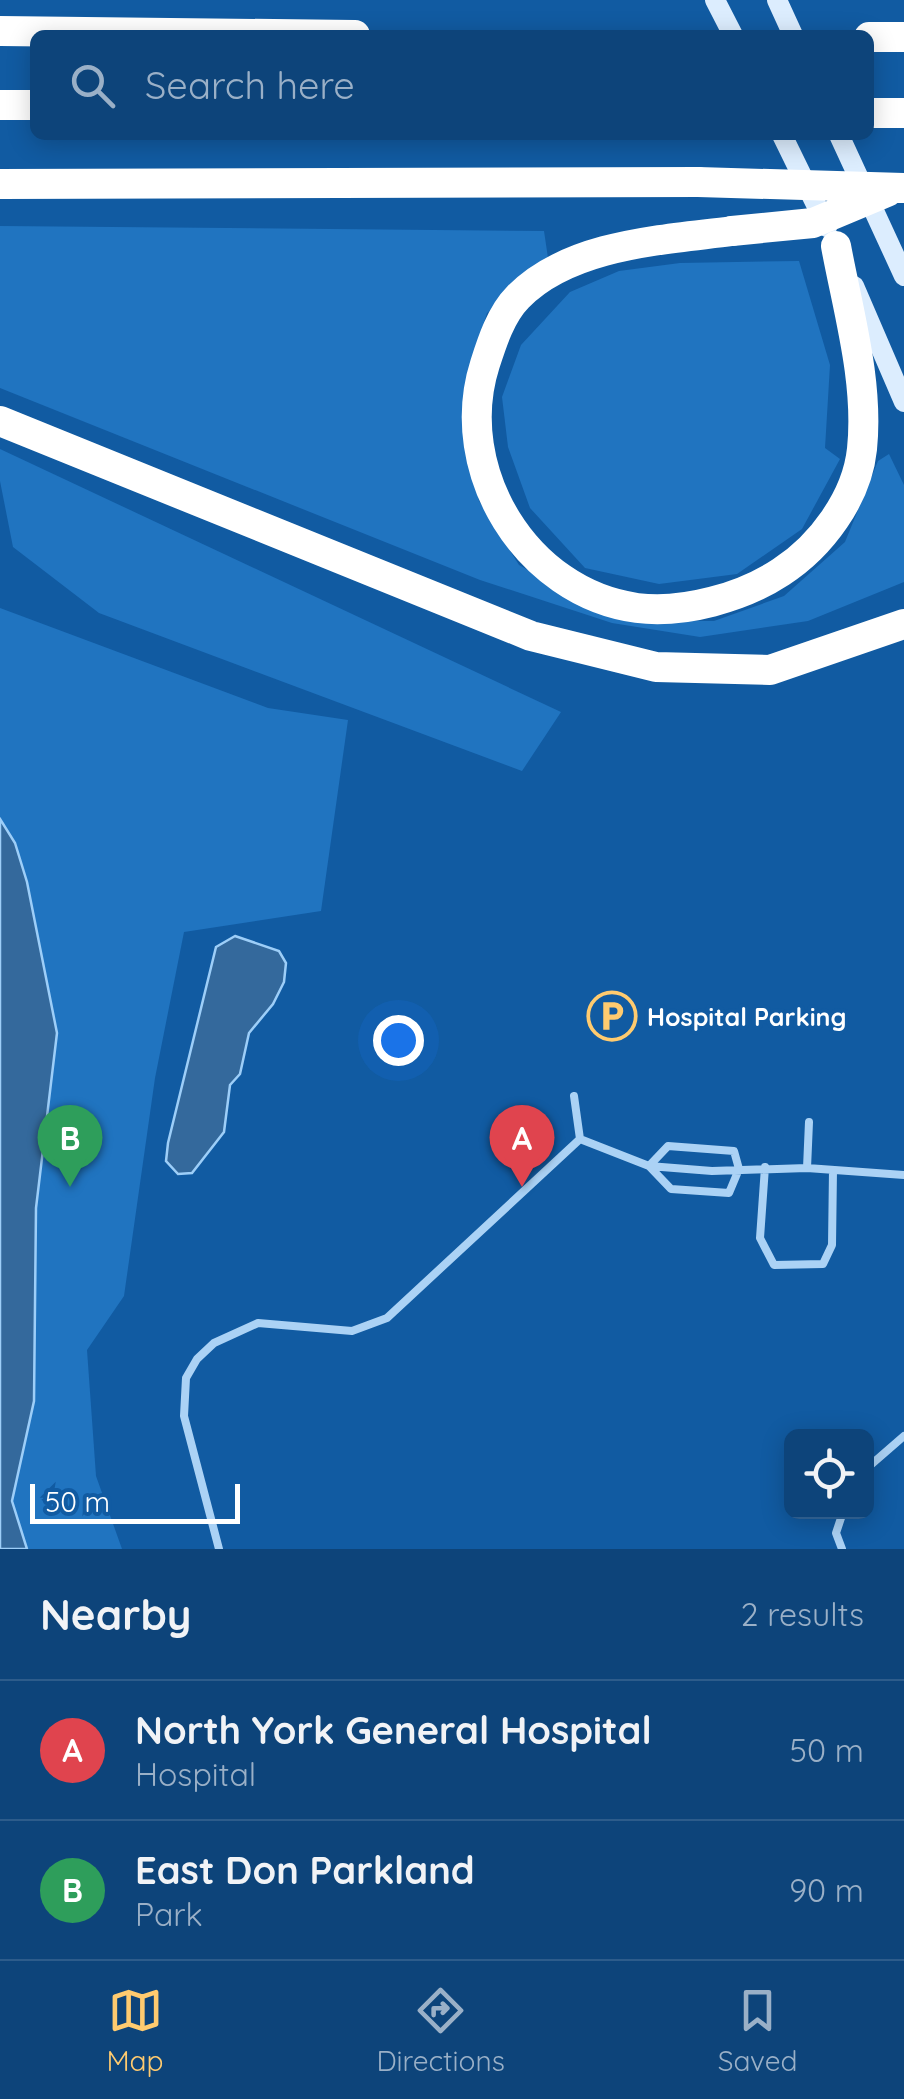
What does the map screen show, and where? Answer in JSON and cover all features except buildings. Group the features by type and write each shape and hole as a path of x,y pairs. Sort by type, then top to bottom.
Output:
{"highway":[{"path":"0,32 30,32"},
{"path":"874,37 904,37"},
{"path":"0,105 30,105"},
{"path":"874,113 904,114"},
{"path":"0,184 698,182 901,188"},
{"path":"836,246 860,378 863,446 841,509 807,555 726,601 639,608 587,593 538,560 496,505 475,436 480,380 494,335 518,297 579,258 646,242 814,224 901,188"},
{"path":"0,421 530,636 656,667 770,670 904,624"}],"main road":[{"path":"716,0 731,30"},
{"path":"777,0 791,30"},
{"path":"784,140 904,402"},
{"path":"841,140 904,276"}],"lane":[{"path":"574,1096 580,1139"},
{"path":"807,1168 809,1122"},
{"path":"580,1139 650,1166 764,1166 904,1175"},
{"path":"219,1549 184,1416 186,1378 196,1358 214,1343 258,1323 352,1331 387,1318 580,1139"},
{"path":"668,1146 734,1151 740,1169 728,1193 671,1189 650,1166 668,1146"},
{"path":"764,1166 760,1238 774,1265 823,1264 832,1245 834,1170"},
{"path":"874,1462 904,1436"},
{"path":"841,1519 836,1534 842,1549"}],"shaded area":[{"path":"0,226 544,231 548,258 487,313 471,363 465,423 479,501 519,565 595,607 655,621 714,621 784,596 845,542 878,461 889,454 904,485 904,582 808,621 700,637 612,623 480,580 0,388"},
{"path":"799,261 830,365 825,448 840,459 802,529 737,574 659,584 585,568 530,508 508,447 502,397 521,345 570,292 619,271 680,263"},
{"path":"0,449 561,712 522,771 99,613 13,547 0,481"},
{"path":"0,608 268,708 348,720 321,911 184,932 155,1078 124,1296 87,1350 96,1476 122,1549 0,1549"},
{"path":"0,819 15,843 27,882 57,1033 36,1208 34,1401 12,1501 27,1549 0,1549"},
{"path":"235,936 279,951 286,963 284,982 273,1004 249,1033 240,1074 230,1085 224,1132 192,1173 178,1174 166,1161 168,1143 216,947"}],"place":[{"name":"Hospital Parking","path":"612,1016"},
{"name":"East Don Parkland","path":"70,1187"},
{"name":"North York General Hospital","path":"522,1187"}]}
